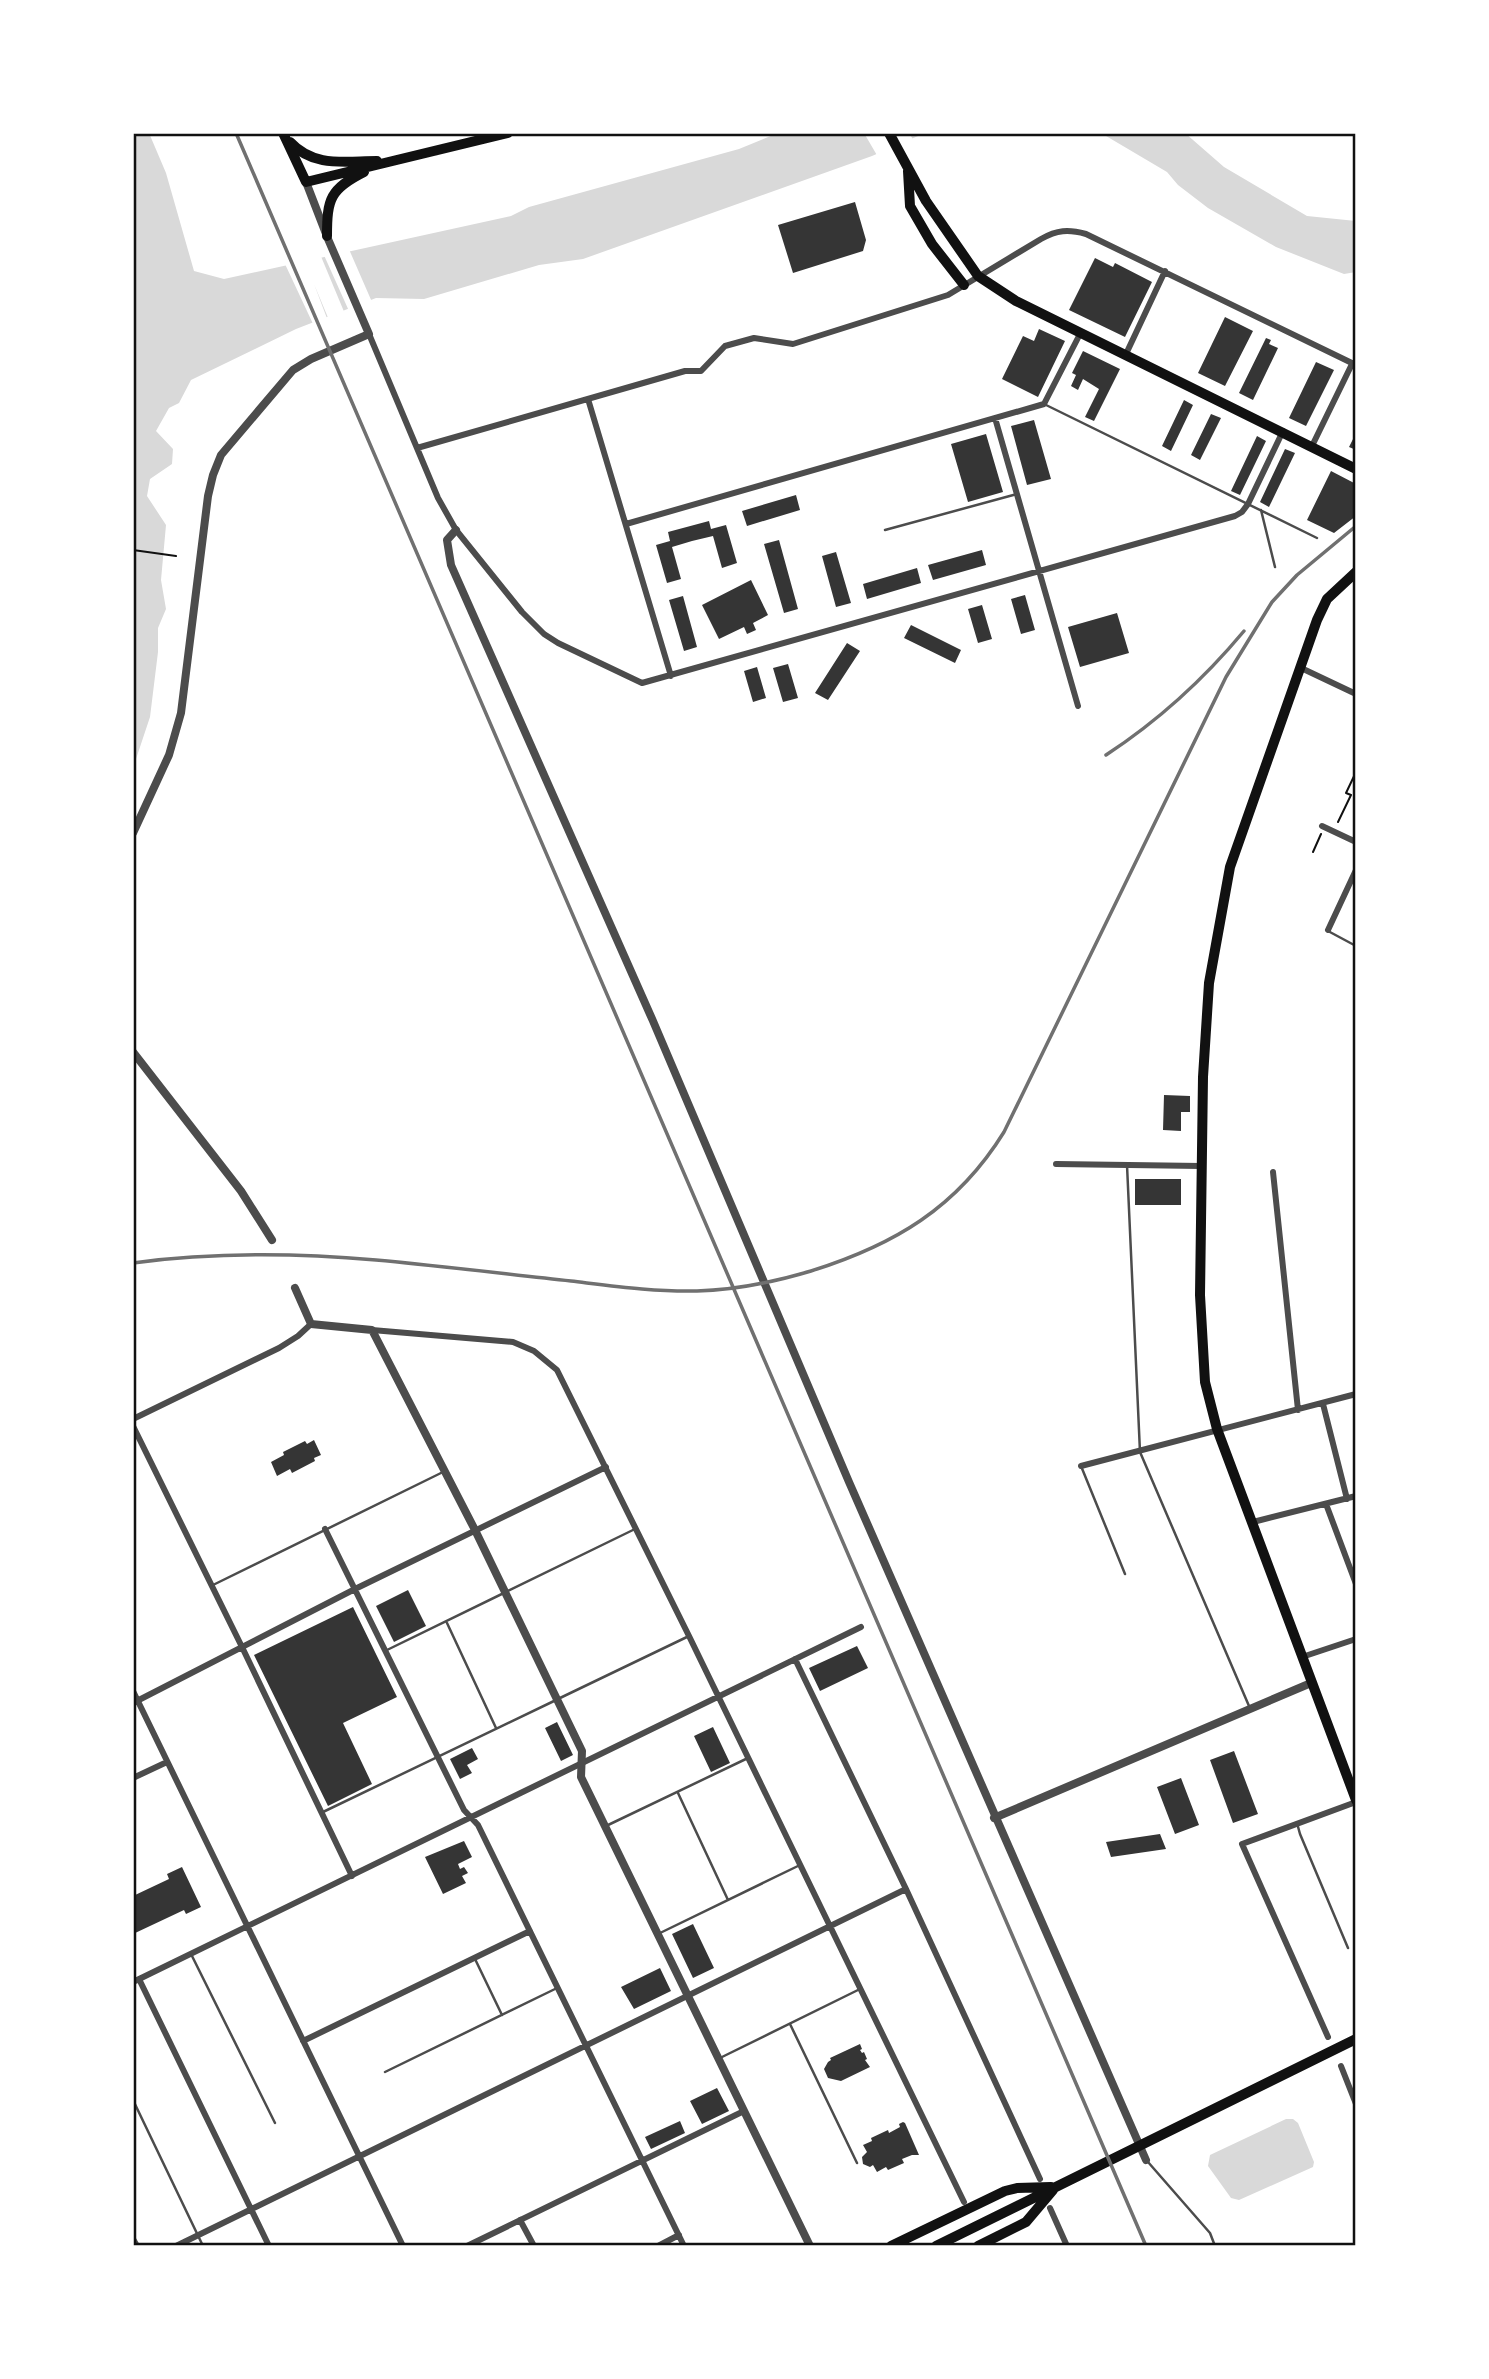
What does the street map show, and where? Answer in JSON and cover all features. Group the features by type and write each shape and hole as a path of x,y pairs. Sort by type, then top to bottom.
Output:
{"main road":[{"path":"283,134 306,182 508,133"},
{"path":"888,133 907,167 911,181 910,206 932,244 964,285"},
{"path":"283,134 297,149 327,162 392,161"},
{"path":"327,237 327,211 337,188 380,164"},
{"path":"911,181 978,276 1016,301 1356,469"},
{"path":"1356,572 1327,599 1299,667 1230,867 1217,929 1207,1010 1201,1166 1200,1295 1205,1382 1217,1429 1356,1801"},
{"path":"1341,2047 1356,2033"},
{"path":"936,2246 1356,2039"},
{"path":"891,2246 1005,2191 1053,2189"},
{"path":"978,2246 1021,2226 1044,2208 1053,2189"}],"street":[{"path":"306,182 438,498 456,530 522,612 544,634 642,683 1235,516 1248,504 1283,431"},
{"path":"417,449 685,371 701,372 725,346 754,338 793,344 948,295 1041,239 1054,232 1066,230 1086,234 1165,271 1354,365 1312,446"},
{"path":"1126,354 1165,271"},
{"path":"626,524 1044,404 1081,332"},
{"path":"133,833 169,755 181,713 208,496 216,465 232,441 293,370 311,359 369,334"},
{"path":"588,399 671,676"},
{"path":"995,418 1078,706"},
{"path":"456,530 447,540 451,565 653,1021 994,1818 1146,2160"},
{"path":"1299,667 1356,694"},
{"path":"1324,826 1356,842"},
{"path":"1328,930 1356,870"},
{"path":"133,1052 241,1191 272,1240"},
{"path":"1056,1164 1201,1166"},
{"path":"1273,1172 1298,1410"},
{"path":"295,1288 311,1324"},
{"path":"133,1419 279,1348 311,1324 513,1342 534,1351 557,1370 964,2202"},
{"path":"372,1330 446,1471 558,1699 582,1751 581,1777 810,2246"},
{"path":"1081,1466 1356,1394"},
{"path":"1323,1404 1347,1499"},
{"path":"133,1426 352,1876"},
{"path":"135,1702 355,1589 606,1467"},
{"path":"1253,1522 1356,1496"},
{"path":"1326,1504 1356,1584"},
{"path":"325,1529 464,1810 478,1825 684,2246"},
{"path":"269,2246 136,1980 861,1627"},
{"path":"1302,1657 1356,1639"},
{"path":"794,1659 906,1889 1040,2179"},
{"path":"994,1818 1311,1683"},
{"path":"133,1692 135,1702 167,1762 403,2246"},
{"path":"133,1778 167,1762"},
{"path":"1328,2038 1242,1844 1356,1801"},
{"path":"176,2246 906,1889"},
{"path":"303,2042 530,1931"},
{"path":"1341,2066 1356,2104"},
{"path":"467,2246 744,2111"},
{"path":"1044,2208 1067,2246"},
{"path":"520,2220 534,2246"},
{"path":"658,2246 679,2235"},
{"path":"133,2238 137,2246"}],"lane":[{"path":"1044,404 1317,538"},
{"path":"885,530 1017,494"},
{"path":"1261,510 1275,567"},
{"path":"1328,930 1329,933 1356,946"},
{"path":"1127,1165 1140,1452 1250,1708"},
{"path":"1081,1466 1125,1574"},
{"path":"212,1585 446,1471"},
{"path":"387,1650 635,1529"},
{"path":"447,1622 496,1728"},
{"path":"322,1813 689,1636"},
{"path":"605,1826 748,1758"},
{"path":"678,1793 728,1900"},
{"path":"1297,1823 1348,1948"},
{"path":"658,1934 800,1865"},
{"path":"190,1954 275,2123"},
{"path":"475,1958 502,2015"},
{"path":"385,2072 558,1988"},
{"path":"718,2059 860,1989"},
{"path":"790,2024 857,2162"},
{"path":"133,2100 204,2246"},
{"path":"1146,2160 1210,2233 1215,2246"}],"path":[{"path":"133,550 176,556"},
{"path":"1334,831 1351,795 1346,793 1356,772"},
{"path":"1313,852 1324,826"}],"shaded area":[{"path":"133,133 149,133 166,173 194,271 224,279 511,216 529,207 739,149 778,133 925,133 872,156 583,259 539,265 424,299 376,298 296,329 191,380 179,403 169,408 156,431 173,449 172,464 150,479 147,496 166,525 161,580 166,609 158,628 158,652 150,717 133,768"},
{"path":"1101,133 1185,133 1224,167 1307,216 1356,221 1356,272 1344,274 1276,247 1208,208 1178,185 1167,172"},
{"path":"1286,2119 1293,2119 1298,2123 1314,2162 1313,2167 1239,2200 1231,2198 1208,2166 1210,2155"}],"pier":[{"path":"864,133 909,133 914,141 878,157"},
{"path":"348,247 372,302 349,311 323,253"},
{"path":"320,254 345,314 329,320 314,284 328,321 314,326 285,264"}],"building":[{"path":"855,202 866,240 863,251 793,273 778,225"},
{"path":"1095,258 1113,267 1115,263 1152,282 1125,337 1069,310"},
{"path":"1225,317 1253,331 1225,386 1198,373"},
{"path":"1039,329 1065,341 1038,397 1002,379 1023,336 1034,341"},
{"path":"1266,338 1271,340 1269,344 1278,348 1253,400 1239,393"},
{"path":"1083,351 1120,369 1094,421 1085,417 1099,389 1083,379 1078,390 1071,386 1076,375 1072,373"},
{"path":"1316,362 1334,370 1306,426 1289,418"},
{"path":"1184,400 1193,405 1171,451 1162,446"},
{"path":"1211,414 1221,418 1200,460 1191,455"},
{"path":"1034,420 1051,479 1027,485 1011,426"},
{"path":"1356,433 1356,450 1349,447"},
{"path":"986,434 1003,492 968,502 951,444"},
{"path":"1257,436 1266,441 1240,495 1231,491"},
{"path":"1285,449 1295,453 1269,507 1260,502"},
{"path":"1331,471 1356,484 1356,516 1334,533 1307,520"},
{"path":"796,495 800,510 747,526 742,511"},
{"path":"709,521 711,529 726,525 737,563 722,568 713,536 692,541 672,547 681,579 667,583 656,545 670,541 668,532"},
{"path":"779,540 798,609 784,613 764,544"},
{"path":"982,550 986,565 933,580 928,565"},
{"path":"836,552 851,603 836,607 822,556"},
{"path":"917,568 921,583 867,599 863,584"},
{"path":"751,580 768,615 753,623 756,630 747,634 744,627 719,639 702,605"},
{"path":"1025,595 1035,630 1021,634 1011,599"},
{"path":"683,596 697,647 684,651 669,600"},
{"path":"982,605 992,639 978,643 968,609"},
{"path":"1117,613 1129,653 1080,667 1068,627"},
{"path":"911,625 961,650 955,663 904,638"},
{"path":"847,643 860,651 828,700 815,693"},
{"path":"788,664 798,698 783,702 773,668"},
{"path":"757,667 766,698 753,702 744,671"},
{"path":"1164,1095 1190,1096 1190,1112 1181,1112 1181,1131 1163,1130"},
{"path":"1135,1179 1181,1179 1181,1205 1135,1205"},
{"path":"314,1440 321,1455 314,1458 315,1461 292,1473 290,1469 277,1476 271,1462 284,1455 283,1452 305,1441 307,1444"},
{"path":"408,1590 426,1626 394,1642 376,1606"},
{"path":"353,1607 397,1697 343,1723 372,1784 328,1806 254,1655"},
{"path":"857,1646 868,1668 820,1691 809,1668"},
{"path":"557,1722 573,1755 561,1761 545,1728"},
{"path":"713,1727 730,1763 711,1772 694,1736"},
{"path":"472,1748 478,1759 467,1765 472,1773 460,1779 450,1759"},
{"path":"1234,1751 1258,1814 1233,1823 1210,1760"},
{"path":"1181,1778 1199,1825 1175,1834 1157,1787"},
{"path":"1160,1834 1166,1849 1111,1857 1106,1842"},
{"path":"464,1841 472,1857 458,1864 460,1869 464,1867 468,1873 462,1876 466,1883 443,1894 425,1857"},
{"path":"182,1867 201,1907 186,1914 184,1910 133,1934 133,1896 169,1879 167,1874"},
{"path":"693,1924 714,1968 693,1978 672,1934"},
{"path":"660,1968 671,1991 634,2009 621,1987"},
{"path":"860,2044 860,2050 864,2052 870,2067 841,2081 828,2078 824,2069 830,2058"},
{"path":"717,2088 729,2111 702,2124 690,2101"},
{"path":"680,2121 685,2133 651,2149 645,2137"},
{"path":"903,2122 919,2155 902,2159 904,2163 877,2172 873,2165 870,2167 863,2164 862,2157 867,2152 863,2145 872,2141 871,2138 900,2127 899,2124"}],"railway":[{"path":"236,133 1146,2246"},
{"path":"133,1263 224,1255 315,1256 400,1262 666,1291 697,1291 740,1287 797,1275 841,1261 896,1236 944,1203 966,1182 1004,1132 1226,677 1272,602 1297,575 1356,526"},
{"path":"1106,755 1180,698 1244,631"}]}
